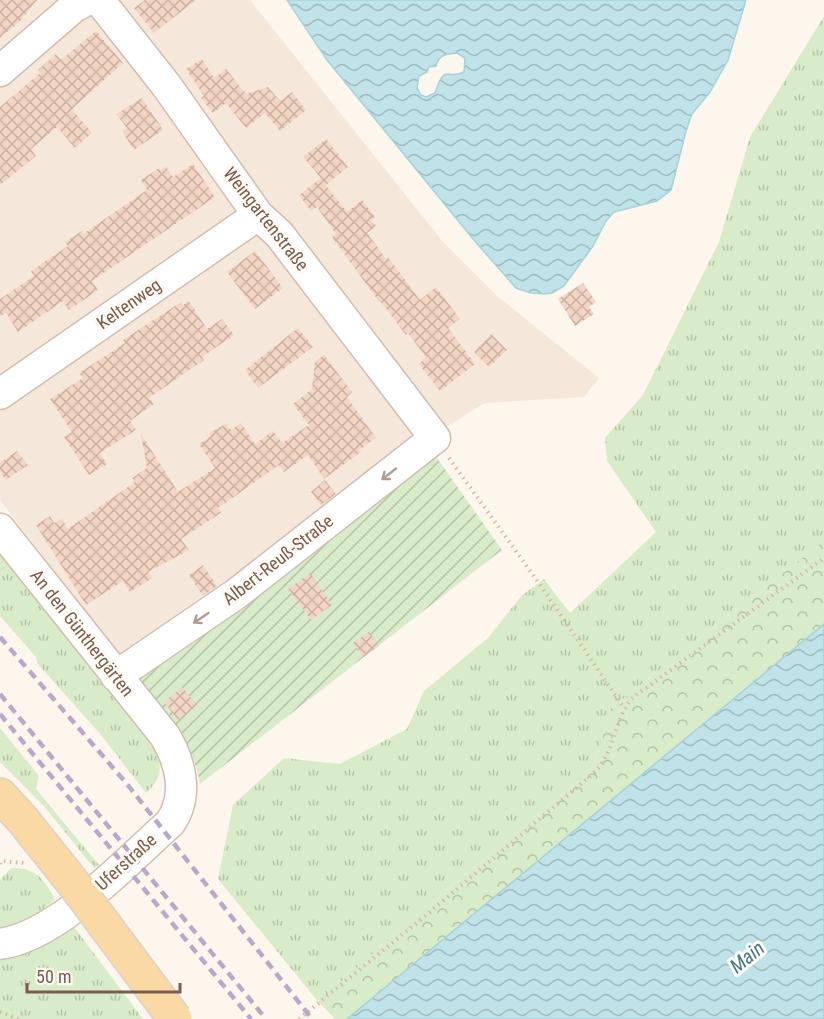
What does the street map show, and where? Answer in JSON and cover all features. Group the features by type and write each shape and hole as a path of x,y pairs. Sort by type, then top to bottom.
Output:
{"main road":[{"path":"0,795 74,884 175,1019"}],"street":[{"path":"0,71 74,7 99,5"},
{"name":"Weingartenstraße","path":"99,5 166,85 258,215 279,234 435,438"},
{"name":"Keltenweg","path":"0,394 258,215"},
{"name":"Albert-Reuß-Straße","path":"116,676 236,594 435,438"},
{"name":"An den Günthergärten","path":"0,529 165,736"},
{"name":"Uferstraße","path":"0,944 32,935 58,920 170,823 176,815 180,802 181,786 180,770 165,736"}],"path":[{"path":"435,438 541,586 624,708"},
{"path":"300,1019 424,918 594,773 609,753 624,708 631,699 824,558"},
{"path":"0,1012 19,1019"}],"shaded area":[{"path":"0,0 250,0 443,242 496,295 599,378 584,397 485,403 425,440 236,583 121,658 0,500"}],"green space":[{"path":"824,16 824,541 610,709 594,768 316,999 218,879 233,805 284,758 340,764 407,729 424,691 489,637 521,596 544,579 570,613 656,532 607,461 605,438 643,395 719,242 750,137"},
{"path":"432,451 502,550 200,784 191,753 184,739 136,676"},
{"path":"824,541 824,624 347,1019 335,1019 316,999 594,768 610,709"},
{"path":"0,549 153,742 160,769 156,781 146,793 101,735 37,663 36,657 0,616"},
{"path":"0,728 39,776 36,789 99,865 94,868 43,805 0,762"},
{"path":"11,868 33,872 43,880 55,899 38,915 0,932 0,880"},
{"path":"74,927 143,1019 0,1019 0,961 39,948"}],"water":[{"path":"287,0 746,0 728,60 710,92 692,114 671,190 657,201 614,212 564,286 552,293 531,293 516,288 473,239 327,60","holes":["457,53 465,58 464,72 444,75 435,93 426,97 421,95 417,88 419,76 427,72 429,67 436,66 439,59 447,54"]},
{"name":"Main","path":"824,624 824,1019 347,1019"}],"building":[{"path":"0,0 37,0 20,21 0,38"},
{"path":"145,0 196,0 154,33 134,8"},
{"path":"96,31 123,63 72,109 92,133 75,148 57,127 31,149 36,156 0,185 0,107 40,73 38,70 56,54 61,60"},
{"path":"202,59 214,78 226,69 246,94 268,87 280,101 292,92 306,110 280,131 265,113 246,128 226,103 213,113 201,98 204,96 186,69"},
{"path":"142,98 163,130 134,150 122,131 127,128 116,114"},
{"path":"326,139 348,167 326,185 321,179 347,212 362,200 375,217 371,220 376,226 367,233 420,300 436,287 460,319 448,328 475,364 440,391 419,364 426,357 408,333 406,335 380,303 332,237 336,234 317,207 311,211 299,195 321,178 303,157"},
{"path":"193,164 215,197 92,281 98,290 69,310 63,301 18,332 6,313 0,316 0,299 34,276 31,271 68,246 65,242 82,231 83,234 147,190 141,180 159,168 160,170 166,167 173,177"},
{"path":"255,251 283,288 255,309 227,272"},
{"path":"583,283 596,302 589,307 594,314 575,326 558,299"},
{"path":"189,301 207,329 222,319 234,335 202,357 204,360 149,398 154,404 130,421 136,430 100,453 107,464 89,475 64,437 72,432 50,399 83,378 79,373 125,343 123,340 181,302 183,305"},
{"path":"298,328 313,347 258,388 245,370"},
{"path":"491,334 507,350 489,367 474,352"},
{"path":"324,355 352,392 347,397 376,438 324,479 308,455 284,472 279,465 218,508 221,513 181,539 189,550 148,572 152,578 130,592 123,581 86,605 36,525 50,516 54,523 62,519 68,529 135,482 132,478 147,468 141,434 178,492 215,468 199,444 211,436 209,433 226,424 231,430 241,423 255,444 273,431 282,443 309,425 293,404 312,389 315,361"},
{"path":"17,451 28,465 6,480 0,472 0,463"},
{"path":"325,480 336,494 321,505 311,492"},
{"path":"203,565 217,586 203,596 189,575"},
{"path":"310,573 332,605 311,620 288,589"},
{"path":"369,632 379,646 363,657 353,643"},
{"path":"182,687 197,705 178,720 164,702"}],"railway":[{"path":"0,637 127,784 312,1019"},
{"path":"0,694 266,1019"},
{"path":"0,714 251,1019"}]}
